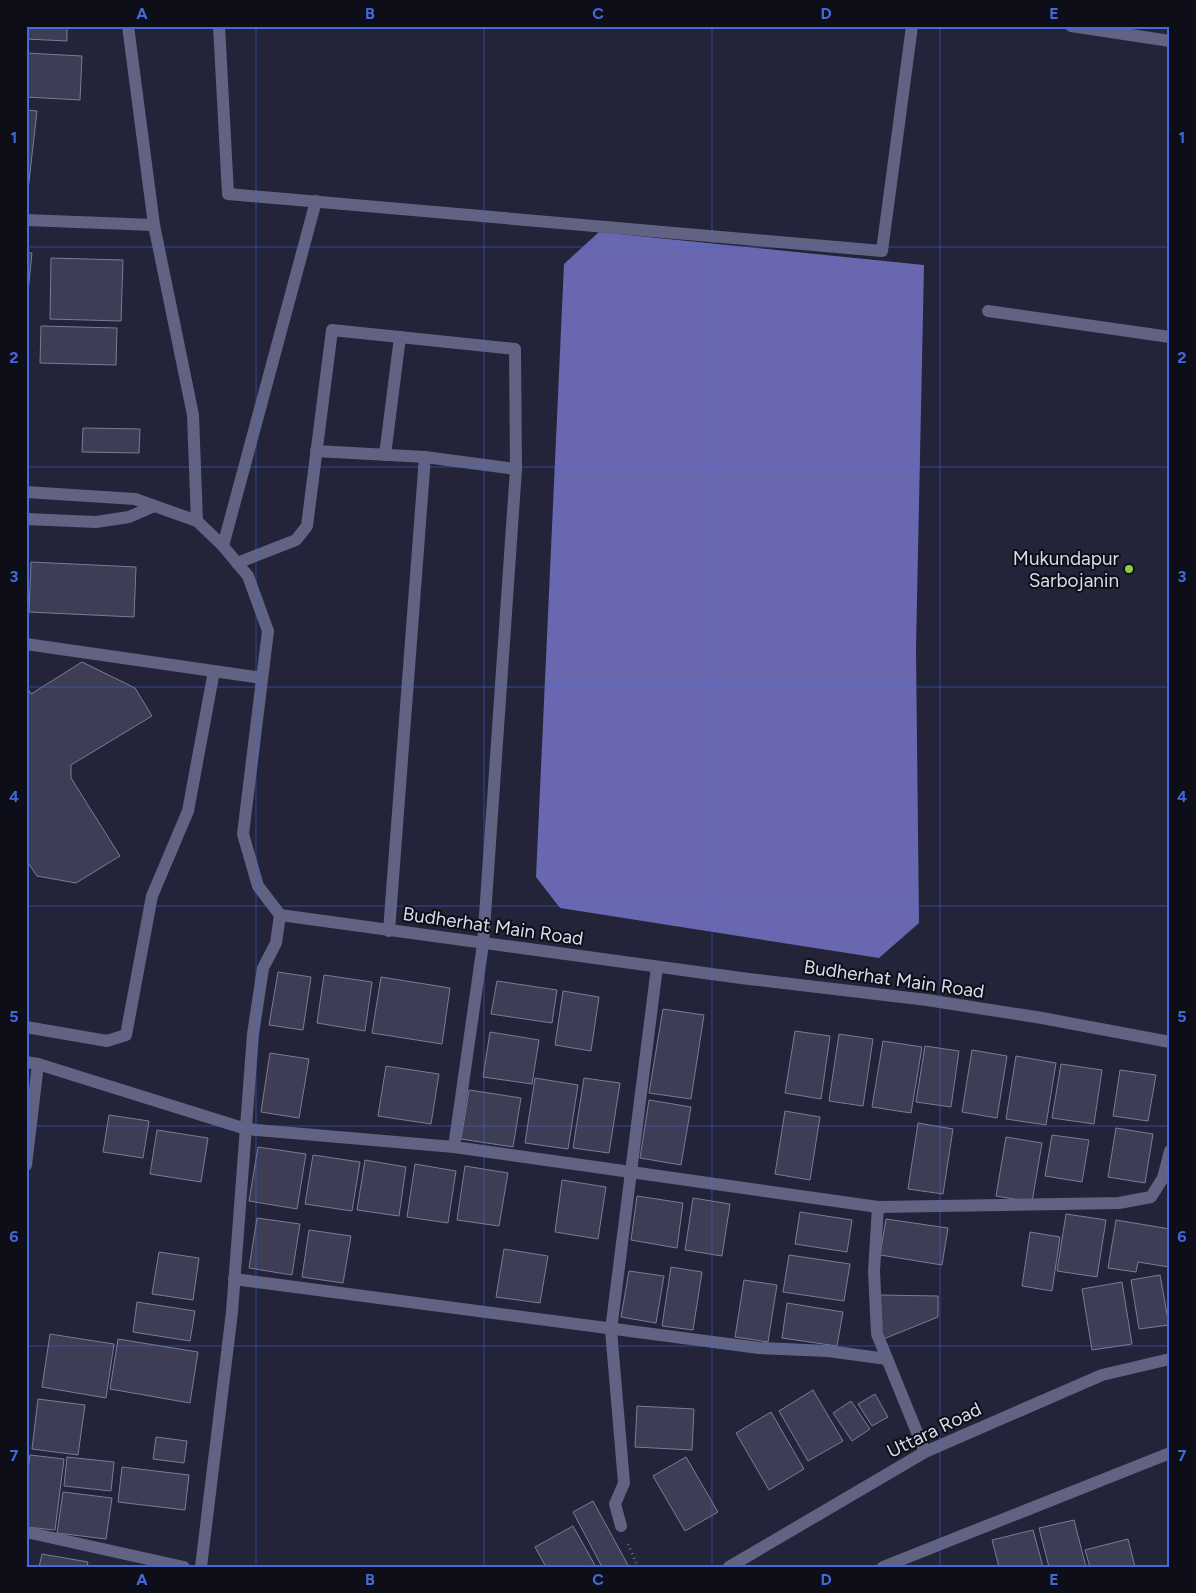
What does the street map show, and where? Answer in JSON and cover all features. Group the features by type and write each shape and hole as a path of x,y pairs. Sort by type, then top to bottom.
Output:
{"street":[{"path":"128,26 154,225 193,415 197,521"},
{"path":"219,26 228,194 882,251 912,26"},
{"path":"1071,26 1170,41"},
{"path":"222,546 316,201"},
{"path":"26,220 154,225"},
{"path":"988,311 1170,337"},
{"path":"236,563 296,540 307,526 332,330 515,349 516,468 482,944 454,1147"},
{"path":"385,455 400,337"},
{"path":"316,451 425,457 516,468"},
{"path":"388,930 425,457"},
{"path":"26,492 135,499 197,521 248,576 268,631 243,834 258,886 280,915 276,943 263,968 258,1000 232,1312 202,1567"},
{"path":"26,519 96,522 128,517 154,506"},
{"path":"26,644 262,678"},
{"path":"26,1027 106,1041 126,1035 152,896 188,811 214,671"},
{"name":"Budherhat Main Road","path":"280,915 482,944 937,1002 1170,1042"},
{"path":"621,1526 615,1504 624,1483 611,1330 657,967"},
{"path":"26,1165 32,1063 246,1129 454,1147 878,1207 1120,1203 1151,1197 1163,1178 1170,1151"},
{"path":"878,1207 874,1271 877,1334 925,1452"},
{"path":"234,1279 611,1330 759,1348 828,1351 888,1359"},
{"name":"Uttara Road","path":"729,1567 925,1452 1102,1375 1170,1359"},
{"path":"883,1567 1170,1453"},
{"path":"26,1532 184,1567"}],"shaded area":[{"path":"599,232 924,265 916,648 919,923 879,958 560,908 536,877 564,264"}],"building":[{"path":"26,26 67,26 67,41 26,39"},
{"path":"26,53 82,56 80,100 26,97"},
{"path":"26,110 37,111 27,199 26,199"},
{"path":"26,253 32,253 26,310"},
{"path":"51,258 123,260 121,321 50,319"},
{"path":"41,326 117,328 116,365 40,363"},
{"path":"83,428 140,429 139,453 82,452"},
{"path":"31,562 136,567 134,617 29,612"},
{"path":"82,662 135,688 152,716 71,765 71,778 120,856 76,883 37,876 26,860 26,686 31,694"},
{"path":"278,972 311,977 303,1030 269,1025"},
{"path":"324,975 372,982 365,1031 317,1023"},
{"path":"381,977 450,988 442,1044 372,1033"},
{"path":"497,981 557,990 552,1023 491,1014"},
{"path":"563,991 599,997 591,1051 555,1045"},
{"path":"663,1009 704,1015 691,1099 649,1093"},
{"path":"795,1031 830,1036 821,1099 785,1093"},
{"path":"490,1032 539,1040 532,1084 483,1077"},
{"path":"839,1034 873,1039 863,1106 829,1101"},
{"path":"883,1041 922,1047 911,1113 872,1107"},
{"path":"925,1046 959,1051 951,1107 916,1102"},
{"path":"972,1050 1007,1056 997,1118 962,1112"},
{"path":"270,1053 309,1059 299,1118 261,1112"},
{"path":"1016,1056 1056,1063 1046,1125 1006,1119"},
{"path":"1061,1064 1102,1070 1094,1124 1052,1118"},
{"path":"386,1066 439,1074 431,1124 378,1116"},
{"path":"1120,1070 1156,1075 1148,1121 1113,1116"},
{"path":"535,1078 578,1085 568,1149 525,1143"},
{"path":"584,1078 620,1083 609,1153 573,1148"},
{"path":"469,1090 521,1098 513,1147 461,1139"},
{"path":"649,1100 691,1107 681,1165 640,1158"},
{"path":"785,1111 820,1117 810,1180 775,1174"},
{"path":"109,1115 149,1121 143,1158 103,1152"},
{"path":"918,1123 953,1129 943,1194 908,1189"},
{"path":"1116,1128 1153,1134 1145,1183 1108,1177"},
{"path":"157,1130 208,1138 201,1182 150,1174"},
{"path":"1052,1135 1089,1140 1082,1182 1045,1176"},
{"path":"1006,1137 1042,1143 1032,1202 996,1196"},
{"path":"258,1147 306,1154 297,1209 249,1201"},
{"path":"313,1155 360,1162 352,1211 305,1204"},
{"path":"365,1160 406,1167 399,1216 357,1210"},
{"path":"415,1164 456,1171 448,1223 407,1217"},
{"path":"465,1166 508,1173 499,1226 457,1220"},
{"path":"562,1180 606,1187 598,1239 555,1232"},
{"path":"637,1196 683,1203 677,1248 631,1240"},
{"path":"693,1198 730,1204 722,1256 685,1250"},
{"path":"800,1212 852,1220 847,1252 795,1244"},
{"path":"1066,1214 1106,1220 1097,1277 1057,1271"},
{"path":"257,1218 300,1224 292,1275 249,1268"},
{"path":"886,1219 948,1228 942,1265 880,1255"},
{"path":"1116,1220 1170,1229 1169,1267 1138,1262 1136,1272 1108,1268"},
{"path":"309,1230 351,1236 343,1283 302,1277"},
{"path":"1030,1232 1060,1237 1052,1291 1022,1286"},
{"path":"504,1249 548,1256 540,1303 496,1297"},
{"path":"159,1252 199,1258 193,1300 152,1294"},
{"path":"789,1255 850,1264 844,1301 783,1292"},
{"path":"671,1267 702,1272 693,1330 662,1326"},
{"path":"629,1271 664,1276 656,1323 621,1317"},
{"path":"1160,1275 1169,1325 1139,1329 1131,1280"},
{"path":"744,1280 777,1285 768,1342 735,1337"},
{"path":"1122,1282 1132,1344 1092,1350 1082,1289"},
{"path":"879,1295 938,1296 938,1317 881,1340"},
{"path":"137,1302 195,1311 190,1341 133,1332"},
{"path":"787,1303 843,1312 837,1346 782,1338"},
{"path":"50,1334 114,1344 106,1398 42,1387"},
{"path":"118,1339 198,1352 190,1403 110,1389"},
{"path":"813,1390 843,1441 808,1461 779,1411"},
{"path":"875,1394 888,1417 872,1426 858,1404"},
{"path":"38,1399 85,1405 78,1455 32,1449"},
{"path":"851,1401 870,1429 852,1441 833,1413"},
{"path":"637,1406 694,1409 692,1450 635,1447"},
{"path":"771,1412 804,1469 769,1490 736,1433"},
{"path":"156,1437 187,1441 184,1463 153,1459"},
{"path":"30,1455 64,1459 55,1530 26,1527 26,1484"},
{"path":"67,1457 114,1462 111,1491 64,1486"},
{"path":"686,1457 718,1512 685,1531 653,1476"},
{"path":"122,1467 189,1475 185,1510 118,1502"},
{"path":"63,1492 112,1498 106,1539 57,1533"},
{"path":"593,1501 629,1567 602,1567 573,1512"},
{"path":"1074,1520 1086,1567 1049,1567 1039,1528"},
{"path":"573,1526 596,1567 546,1567 535,1547"},
{"path":"1033,1530 1043,1567 999,1567 992,1540"},
{"path":"1128,1539 1135,1567 1090,1567 1085,1550"},
{"path":"42,1554 88,1562 87,1567 39,1567"}],"place":[{"name":"Mukundapur Sarbojanin","path":"1129,569"}]}
